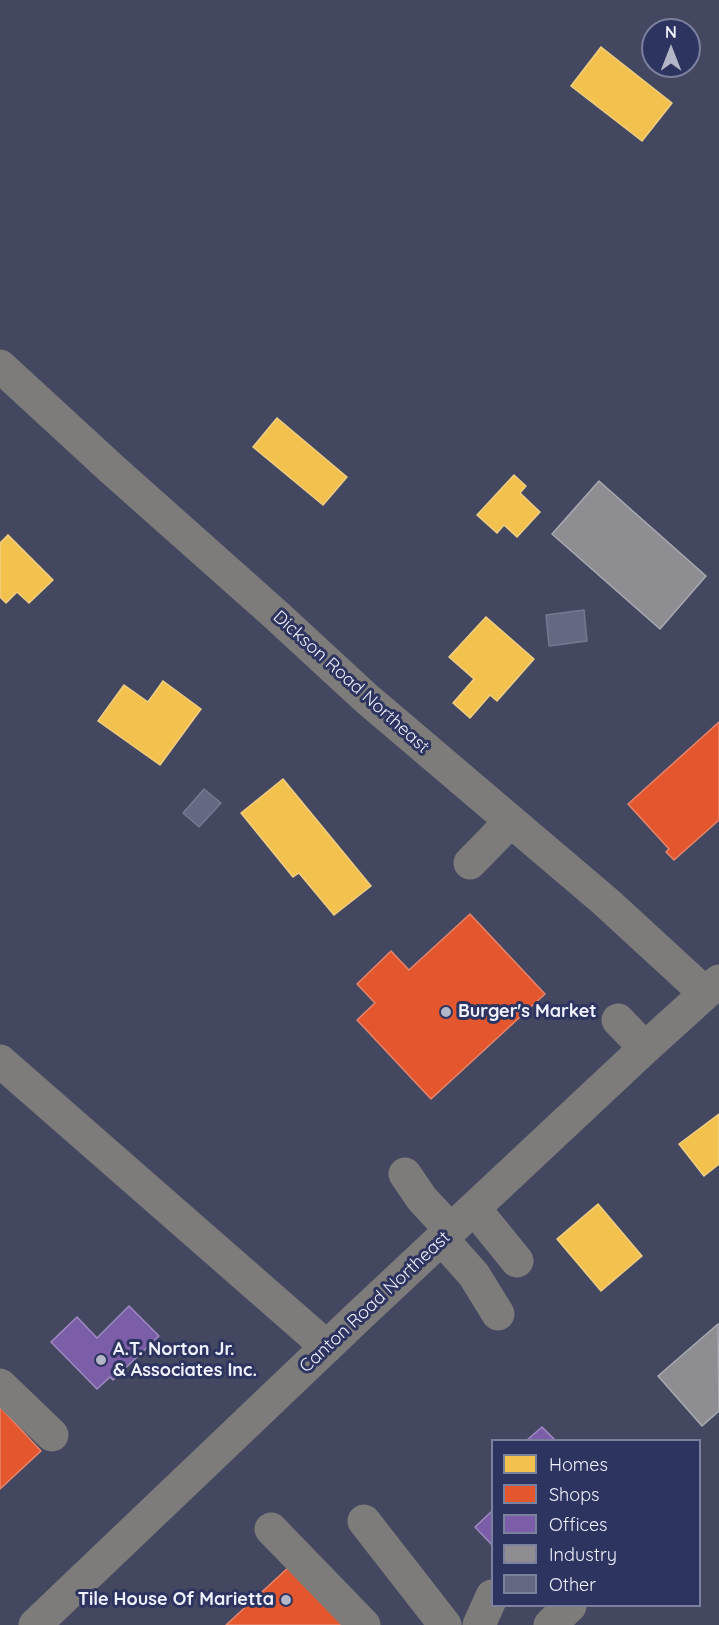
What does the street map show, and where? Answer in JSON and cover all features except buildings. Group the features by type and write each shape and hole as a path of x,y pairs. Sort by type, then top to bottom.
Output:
{"street":[{"name":"Dickson Road Northeast","path":"0,366 366,698 713,990"},
{"path":"470,863 512,821"},
{"name":"Canton Road Northeast","path":"35,1625 446,1234 645,1048 713,990"},
{"path":"618,1020 645,1048"},
{"path":"0,1061 327,1347"},
{"path":"405,1174 498,1314"},
{"path":"474,1208 517,1261"},
{"path":"0,1385 52,1436"},
{"path":"364,1521 445,1625"},
{"path":"271,1529 364,1625"},
{"path":"479,1625 491,1598"},
{"path":"550,1625 568,1607"}],"place":[{"name":"Burger's Market","path":"446,1012"},
{"name":"A.T. Norton Jr. & Associates Inc.","path":"101,1360"},
{"name":"Tile House Of Marietta","path":"286,1600"}]}
